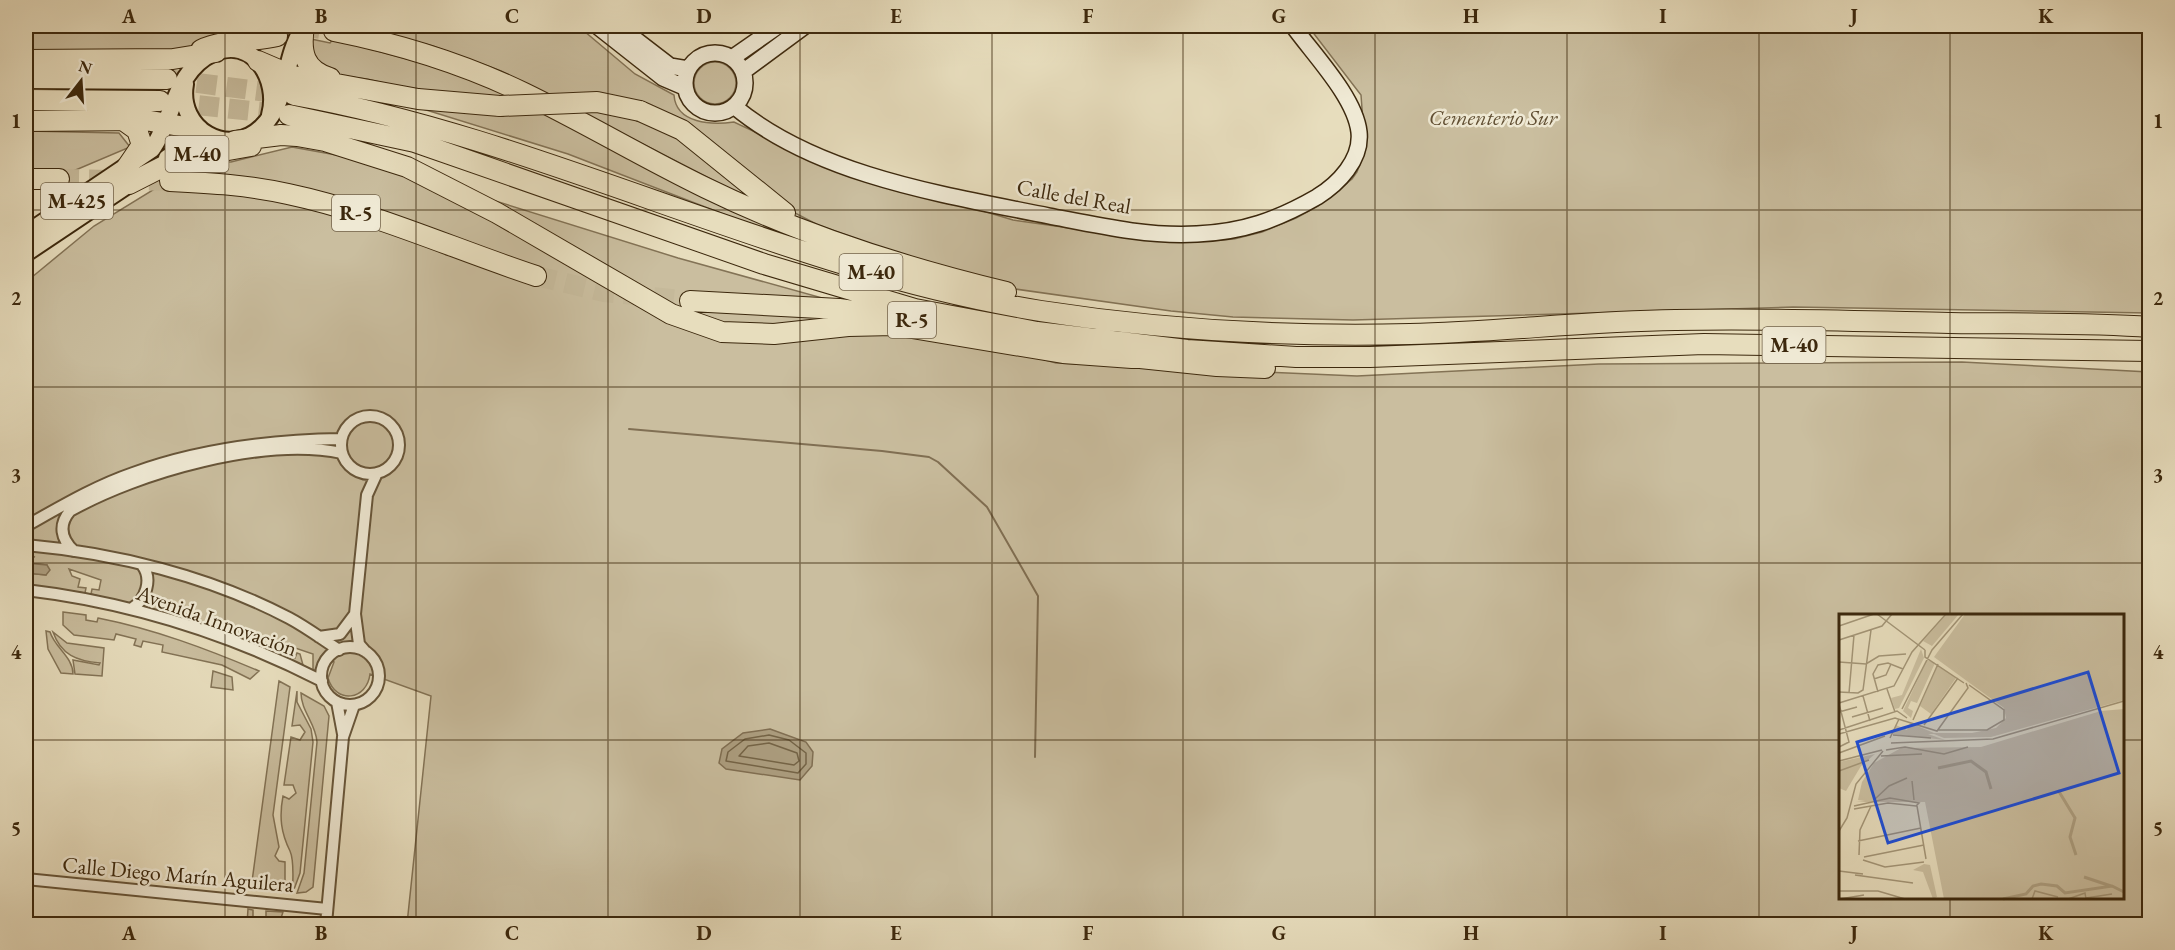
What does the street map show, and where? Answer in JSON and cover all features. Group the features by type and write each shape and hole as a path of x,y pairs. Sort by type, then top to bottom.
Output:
{"highway":[{"path":"173,59 220,43 252,42 292,28 311,69 356,87"},
{"name":"R-5","path":"334,31 392,44 484,76 523,93 706,188 841,244 925,271"},
{"path":"26,60 173,59 216,52"},
{"path":"249,56 286,74 418,99 500,106 597,102 640,111 682,130 757,193 791,217 833,237 925,271"},
{"path":"26,78 177,79"},
{"name":"M-40","path":"294,95 357,106 422,123 534,158 771,242 940,292 1041,311 1186,329 1381,334 1673,320 2150,327"},
{"path":"26,100 160,101"},
{"name":"M-40","path":"280,115 415,142 764,264 915,309 1037,332 1187,350 1296,357 1461,354 1704,344 2150,351"},
{"path":"123,120 137,130 141,145 128,176"},
{"name":"M-40","path":"26,121 166,122"},
{"path":"166,122 197,129"},
{"name":"M-40","path":"225,140 297,136 325,141 407,166 496,213 671,314 723,332 774,334 849,326 894,325 1063,353 1216,366 1401,367 1461,354"},
{"name":"M-40","path":"128,176 178,159 241,150 268,138"},
{"path":"26,179 59,179"},
{"name":"R-5","path":"170,181 228,183 289,194 353,212 536,276"},
{"name":"M-40","path":"925,271 1008,292 1172,316 1308,326 1413,326 1468,330"},
{"name":"R-5","path":"690,301 759,303 880,314 1035,344 1132,358"},
{"path":"2127,350 2140,360 2150,361"}],"main road":[{"path":"249,56 292,28"},
{"name":"M-425","path":"26,234 128,176 172,154 261,128 280,115 286,74 295,44 292,28"},
{"path":"216,52 249,56 271,79 280,115"},
{"name":"M-425","path":"26,253 128,176 152,149 166,122 177,79 202,59 216,52"},
{"path":"177,79 185,109 197,129 225,140"}],"street":[{"path":"597,26 663,78 684,87"},
{"path":"732,58 778,26"},
{"path":"744,71 805,26"},
{"name":"Calle del Real","path":"735,106 773,135 825,159 956,196 1083,222 1154,233 1196,235 1238,229 1276,219 1328,191 1341,179 1352,161 1360,135 1354,113 1293,26"},
{"path":"624,27 670,66 688,69"},
{"path":"707,53 720,53 732,58 744,71 745,90 735,106 724,113 710,114 698,109 689,99 684,87 688,69 696,59 707,53"},
{"path":"369,416 387,422 398,438 399,448 392,464 377,473 359,472 349,466 342,453 341,439 351,423 369,416"},
{"path":"26,526 112,482 163,463 259,443 341,439"},
{"path":"75,551 67,544 62,533 64,518 70,511 136,482 197,462 259,452 318,448 342,453"},
{"path":"359,472 367,495"},
{"path":"356,614 341,649 325,662 322,681 330,697 337,702 354,705 370,697 378,682 377,665 358,640 356,614 367,495 377,473"},
{"name":"Avenida Innovación","path":"26,545 75,551 142,564 234,594 288,617 341,649"},
{"path":"132,609 138,605 146,588 147,574 142,564"},
{"name":"Avenida Innovación","path":"26,590 132,609 220,638 322,681"},
{"path":"319,637 340,633 356,614"},
{"path":"341,649 355,648 366,652"},
{"path":"337,702 343,737"},
{"path":"326,924 343,737 354,705"},
{"name":"Calle Diego Marín Aguilera","path":"26,879 327,909"}],"green space":[{"path":"26,26 233,26 257,29 279,26 265,34 207,38 183,51 26,52"},
{"name":"Cementerio Sur","path":"356,26 578,26 635,74 674,95 676,105 681,112 696,120 716,123 734,122 816,161 1013,220 1141,238 1191,242 1234,239 1262,232 1296,218 1318,206 1352,179 1357,172 1365,150 1361,95 1308,26 2149,26 2149,313 1793,307 1353,320 1233,317 1171,311 1008,288 916,260 818,225 795,213 656,121 767,208 501,71 433,46"},
{"path":"311,39 330,43 333,39 448,70 510,92 837,252 731,217 568,154 394,100 422,92 367,79 334,75 315,63"},
{"path":"715,62 723,63 730,68 735,75 735,91 730,98 723,103 715,104 707,103 700,98 695,91 694,83 695,75 700,68 707,63"},
{"path":"26,131 119,133 130,147 26,191"},
{"path":"292,147 364,160 678,258 1056,363 1357,376 1599,364 1962,362 2149,372 2149,924 407,924 431,696 370,674 368,683 358,694 344,695 332,687 328,678 334,662 321,657 315,671 313,670 313,654 242,630 263,645 295,658 297,653 300,654 303,665 192,621 194,616 200,618 201,615 150,597 160,604 187,614 185,619 91,594 92,589 99,590 101,580 69,569 72,576 80,579 78,587 86,588 85,593 26,585 26,573 46,575 47,565 26,563 26,556 35,557 26,554 26,282 94,226 200,161 231,162"},
{"path":"63,612 86,615 86,620 97,622 98,618 160,634 200,647 259,671 250,679 222,665 162,652 163,645 143,641 141,647 134,645 136,639 116,634 114,640 74,635 63,625"},
{"path":"46,631 50,632 67,657 73,674 61,673 48,649"},
{"path":"53,632 67,643 104,648 102,676 75,674 73,660 99,665 100,663 84,661 71,655 60,646"},
{"path":"213,671 232,677 233,690 211,687"},
{"path":"279,681 290,687 273,815 279,847 275,856 279,861 285,862 285,891 251,889"},
{"path":"297,691 297,702 311,729 313,742 300,873 293,892 292,855 283,831 281,811 283,796 289,799 296,793 293,785 284,785 291,737 300,740 305,732 300,725 292,726"},
{"path":"301,693 324,706 329,716 313,887 306,892 297,893 304,873 317,742 314,729 303,706"},
{"path":"248,909 253,910 253,918 266,919 266,911 283,912 279,924 247,924"}],"water":[{"path":"26,563 47,565 50,570 46,575 26,573"},
{"path":"770,729 806,742 813,752 812,766 800,780 726,769 719,763 722,749 743,733"}],"waterway":[{"path":"629,429 882,451 929,457 938,462 987,507 1038,596 1035,757"}],"tunnel":[{"path":"300,26 334,31"},
{"path":"167,79 289,95"},
{"path":"169,102 289,115"},
{"path":"59,179 170,181"},
{"path":"536,276 604,292 690,301"}]}
